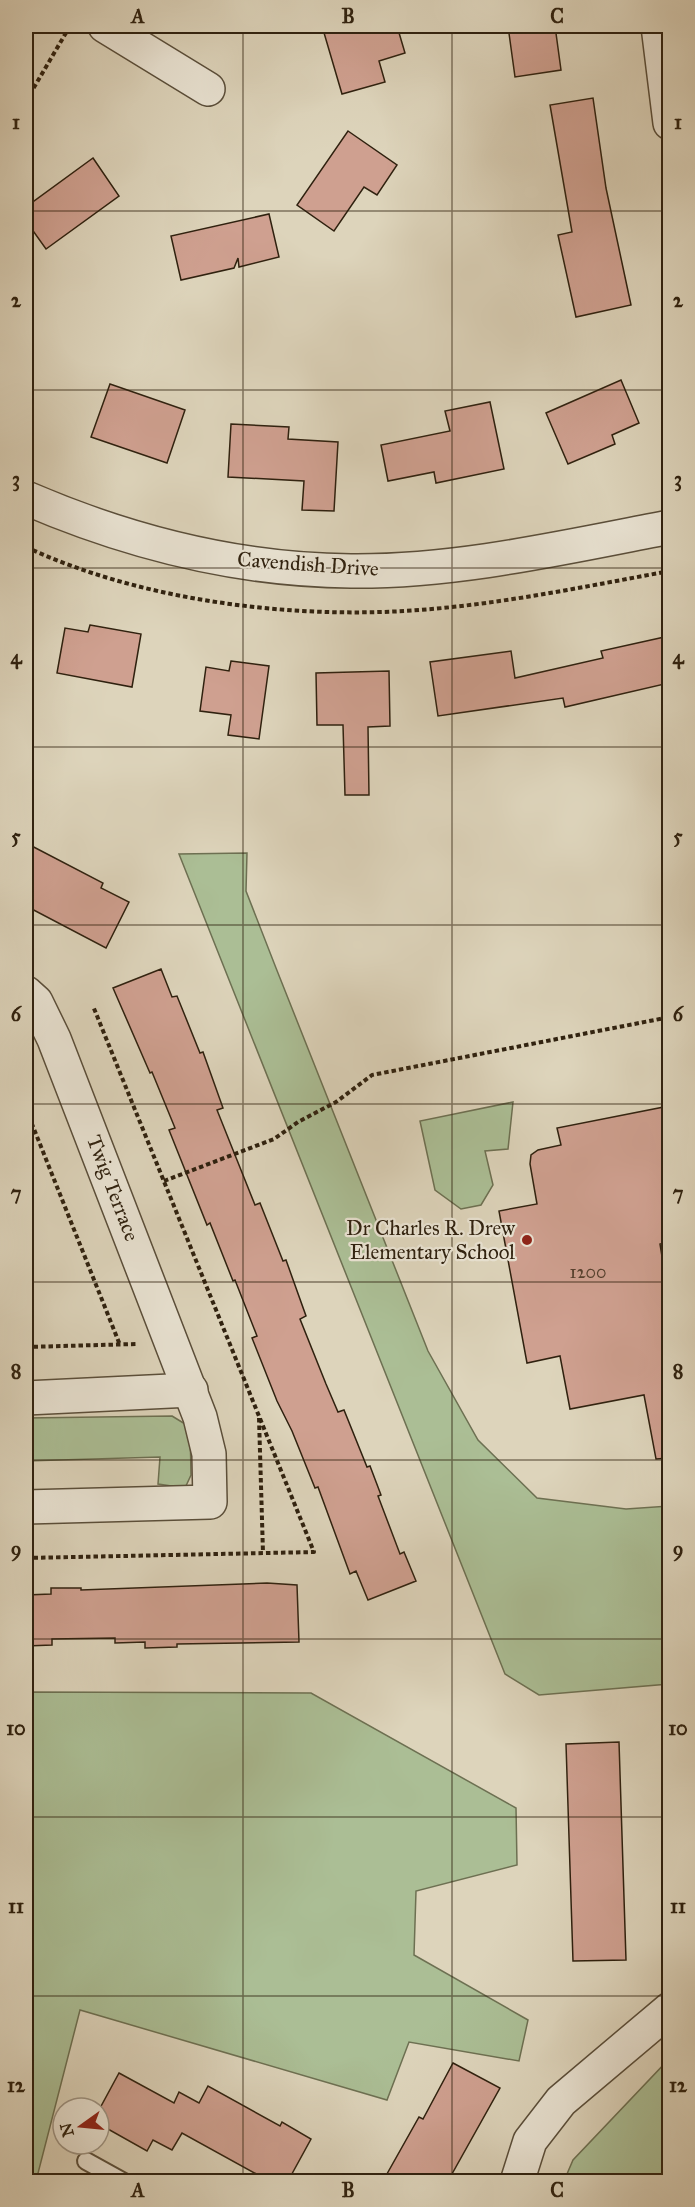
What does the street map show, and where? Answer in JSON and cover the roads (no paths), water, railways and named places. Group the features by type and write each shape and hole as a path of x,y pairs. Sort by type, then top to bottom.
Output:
{"street":[{"path":"105,26 208,89"},
{"path":"658,26 669,123"},
{"name":"Cavendish Drive","path":"26,498 68,516 157,545 257,564 351,571 449,565 669,527"},
{"name":"Twig Terrace","path":"26,993 36,1002 54,1039 191,1390 209,1454 210,1502 26,1507"},
{"path":"26,1398 191,1390"},
{"path":"516,2181 530,2141 561,2101 669,2010"}],"lane":[{"path":"86,2161 124,2181"}],"place":[{"name":"Dr Charles R. Drew Elementary School","path":"527,1240"}]}
